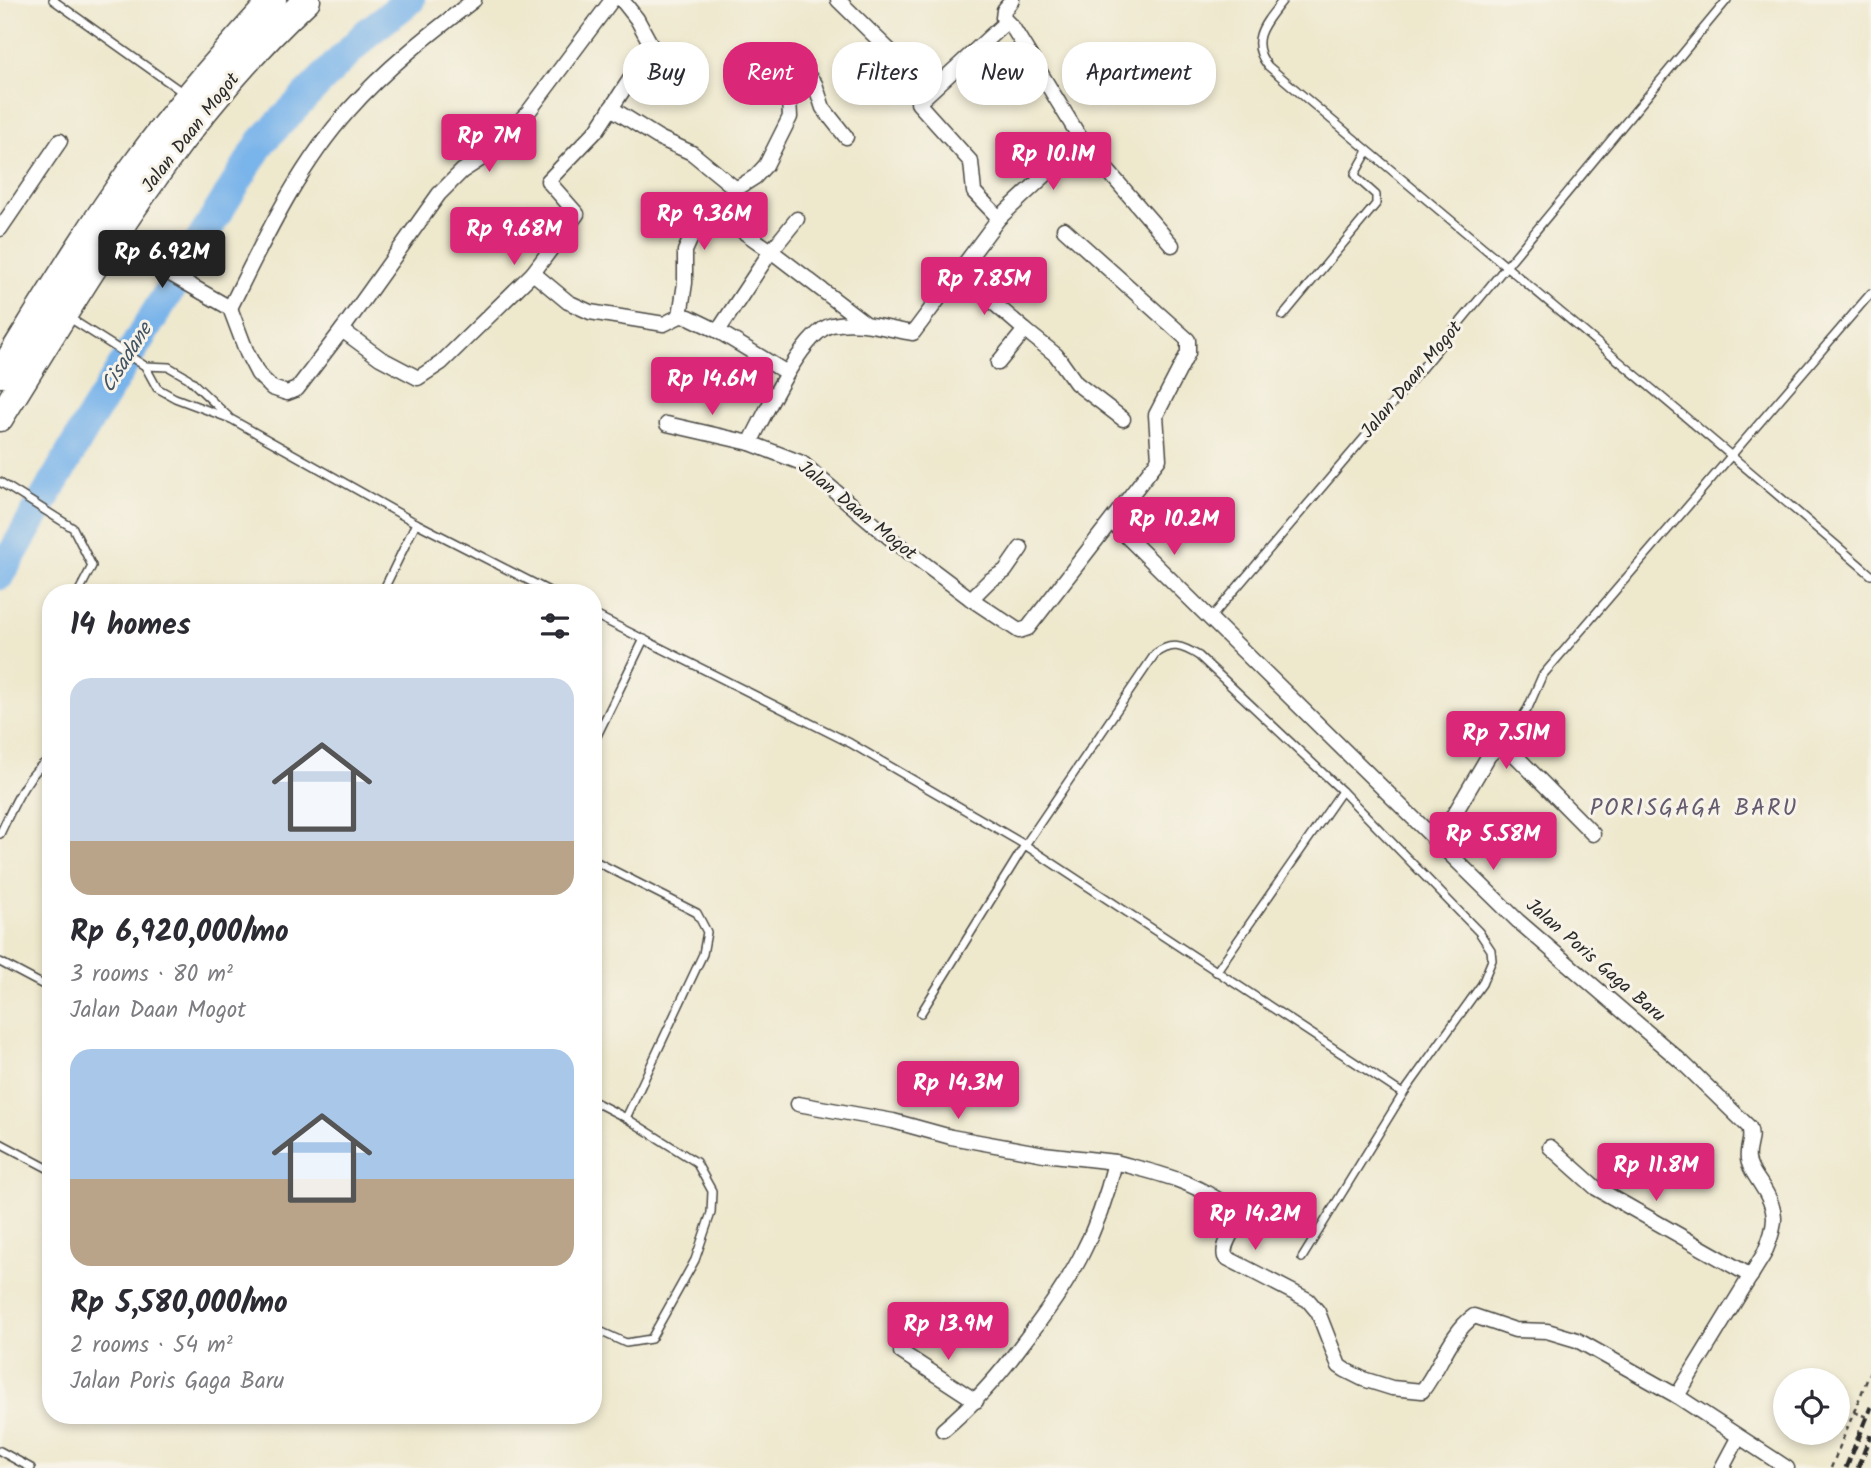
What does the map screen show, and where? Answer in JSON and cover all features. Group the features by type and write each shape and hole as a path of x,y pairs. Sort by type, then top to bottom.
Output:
{"highway":[{"name":"Jalan Daan Mogot","path":"0,374 86,236 133,167 188,96 273,0"},
{"name":"Jalan Daan Mogot","path":"0,418 71,318 118,245 155,176 207,109 307,0"}],"street":[{"path":"230,308 274,219 307,167 348,111 411,51 474,0"},
{"path":"118,245 230,308 258,374 272,388 287,393 297,389 439,194 462,171 490,153 529,111 612,0"},
{"path":"342,330 380,358 418,378 441,363 533,273 577,214 548,181 597,130 642,61 649,41 622,0"},
{"path":"838,0 881,42"},
{"path":"1013,0 1003,14 1006,22 1013,28 1082,141 1171,245"},
{"path":"942,79 1006,22"},
{"path":"680,316 685,284 685,251 694,231 766,165 790,117 789,100 771,70 789,54 815,83 823,108 846,137"},
{"path":"920,105 971,162 974,192 999,218"},
{"path":"611,108 659,138 692,153 736,190"},
{"path":"0,229 60,141"},
{"path":"750,443 788,373 815,334 828,325 850,322 913,333 999,218 1082,141"},
{"path":"714,211 868,326"},
{"path":"718,331 771,251 797,219"},
{"path":"1064,229 1188,340 1188,353 1156,415 1159,459 1112,522"},
{"path":"533,273 568,302 590,312 664,324 680,316 689,317 788,373"},
{"path":"959,273 1056,355 1076,383 1123,419"},
{"path":"998,363 1025,330"},
{"name":"Jalan Daan Mogot","path":"667,424 750,443 802,463 890,538 971,599 1019,631 1028,628 1112,522"},
{"name":"Jalan Poris Gaga Baru","path":"1112,522 1518,920 1683,1063 1749,1127 1752,1135 1748,1158 1750,1168 1774,1210 1774,1231 1751,1276 1677,1396"},
{"path":"971,599 989,581 1005,572 1021,548"},
{"path":"1433,838 1460,805 1493,750 1501,744 1593,834"},
{"path":"798,1104 843,1110 964,1140 1044,1154 1115,1162 1190,1183 1231,1209 1235,1221 1224,1251 1225,1257 1308,1300 1318,1312 1339,1366 1363,1379 1392,1388 1422,1391 1474,1316 1514,1330 1560,1334 1677,1396 1787,1468"},
{"path":"1550,1147 1596,1188 1751,1276"},
{"path":"943,1430 976,1401 1064,1288 1082,1258 1108,1189 1115,1162"},
{"path":"901,1352 976,1401"},
{"path":"1722,1468 1738,1437"}],"lane":[{"path":"53,0 188,96"},
{"path":"1283,0 1261,31 1258,42 1262,59 1871,575"},
{"name":"Jalan Daan Mogot","path":"1209,620 1364,438 1727,0"},
{"path":"1283,316 1376,204 1377,195 1358,180 1355,174 1368,151"},
{"path":"1504,745 1528,708 1542,676 1871,293"},
{"path":"71,318 145,366 157,388 175,398 231,419 416,523 535,584"},
{"path":"145,366 169,367 188,378 231,419"},
{"path":"3,484 73,528 92,566 83,584"},
{"path":"386,584 416,523"},
{"path":"602,618 850,743 1025,845 1403,1094"},
{"path":"602,725 644,639"},
{"path":"921,1013 1025,845 1155,654 1164,647 1177,645 1199,656 1342,791 1479,932 1491,950 1492,960 1482,984 1403,1094 1302,1258"},
{"path":"0,834 15,802 37,766 42,763"},
{"path":"1216,972 1342,791"},
{"path":"602,865 697,913 707,932 703,954 626,1118"},
{"path":"0,962 42,984"},
{"path":"602,1106 696,1162 712,1191 711,1213 695,1260 651,1339 626,1343 602,1332"},
{"path":"0,1143 42,1165"},
{"path":"0,1451 31,1468"}],"path":[{"path":"1830,1468 1871,1370"},
{"path":"1854,1412 1871,1419"}],"waterway":[{"name":"Cisadane","path":"0,575 93,414 262,141 367,33 410,0"}],"railway":[{"path":"1846,1468 1871,1407"},
{"path":"1858,1468 1871,1435"}],"district":[{"name":"PORISGAGA BARU","path":"1694,809"}]}
